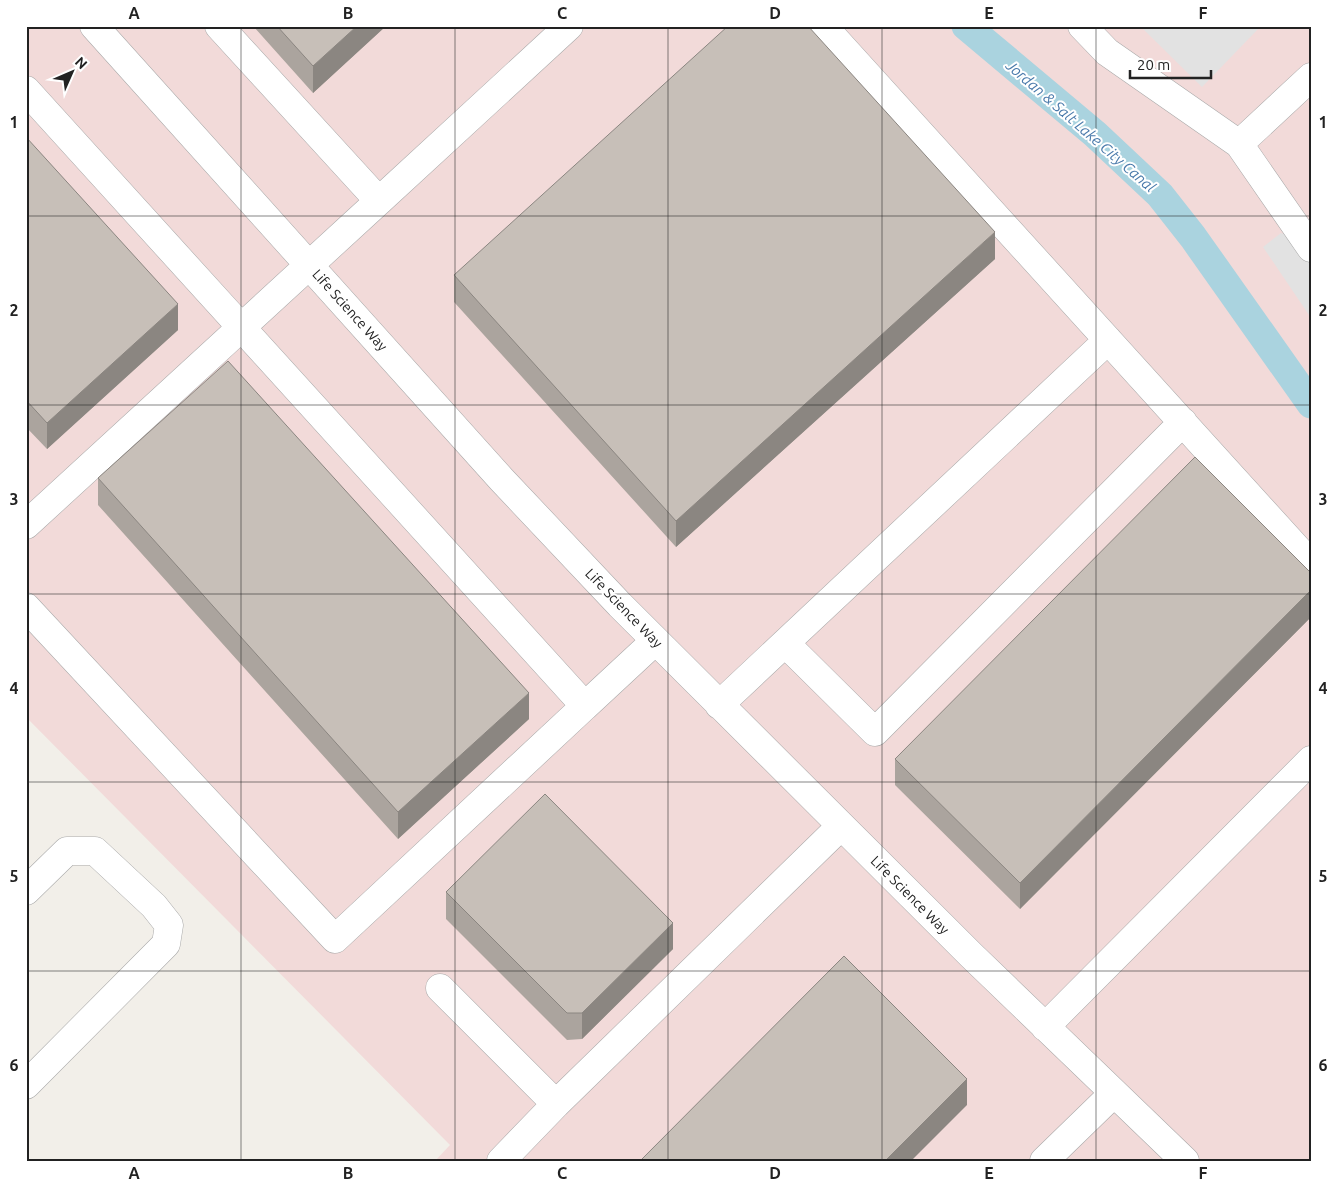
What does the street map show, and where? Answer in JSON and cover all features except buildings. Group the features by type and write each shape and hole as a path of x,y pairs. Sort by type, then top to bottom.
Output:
{"street":[{"name":"Life Science Way","path":"94,26 502,480 656,641 1045,1027 1184,1161"},
{"path":"219,26 379,201"},
{"path":"26,524 310,266 569,26"},
{"path":"823,26 1311,564"},
{"path":"1082,26 1107,52 1239,144 1311,248"},
{"path":"1239,144 1311,77"},
{"path":"26,90 585,706"},
{"path":"719,704 1108,340"},
{"path":"785,643 875,732 1183,422"},
{"path":"26,607 335,939 656,641"},
{"path":"1045,1027 1311,760"},
{"path":"501,1161 556,1104 841,826"},
{"path":"26,890 67,851 95,851 154,906 169,925 166,944 26,1085"},
{"path":"440,988 556,1104"},
{"path":"1044,1161 1114,1093"}],"shaded area":[{"path":"26,26 1311,26 1311,1161 435,1161 450,1145 26,717"},
{"path":"1140,26 1261,26 1202,87"},
{"path":"1281,233 1311,244 1311,318 1263,247"}],"waterway":[{"name":"Jordan & Salt Lake City Canal","path":"966,26 1095,134 1160,195 1193,237 1311,404"}]}
